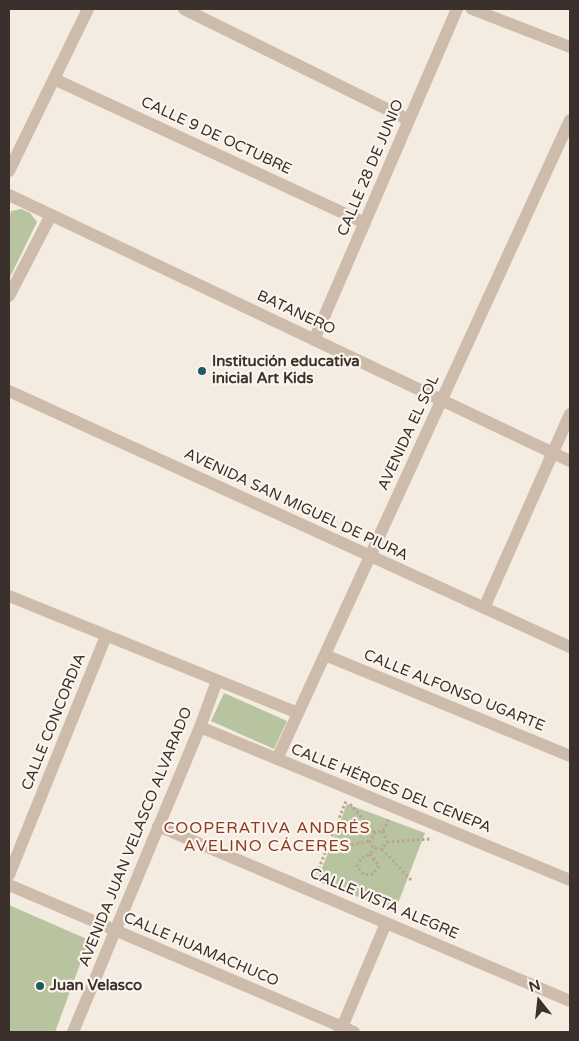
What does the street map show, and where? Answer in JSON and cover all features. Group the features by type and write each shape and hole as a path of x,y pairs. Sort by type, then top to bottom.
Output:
{"street":[{"path":"9,171 88,9"},
{"path":"184,9 409,120"},
{"name":"CALLE 28 DE JUNIO","path":"314,340 457,9"},
{"path":"472,9 570,47"},
{"name":"CALLE 9 DE OCTUBRE","path":"54,79 365,223"},
{"name":"AVENIDA EL SOL","path":"277,759 570,120"},
{"name":"BATANERO","path":"9,195 570,461"},
{"path":"9,296 51,215"},
{"name":"AVENIDA SAN MIGUEL DE PIURA","path":"9,391 570,647"},
{"path":"484,608 570,414"},
{"path":"9,596 298,714"},
{"name":"CALLE CONCORDIA","path":"9,875 106,636"},
{"name":"CALLE ALFONSO UGARTE","path":"325,656 570,756"},
{"name":"AVENIDA JUAN VELASCO ALVARADO","path":"73,1032 200,727 217,680"},
{"name":"CALLE HÉROES DEL CENEPA","path":"200,727 277,759 349,795 394,808 570,880"},
{"name":"CALLE VISTA ALEGRE","path":"158,826 570,1001"},
{"name":"CALLE HUAMACHUCO","path":"9,886 345,1031"},
{"path":"345,1031 386,923"}],"path":[{"path":"349,795 375,833"},
{"path":"310,890 349,795"},
{"path":"387,842 383,831 394,808"},
{"path":"326,850 370,841 375,833 383,831"},
{"path":"382,848 387,842 430,839"},
{"path":"370,841 373,848 370,854 362,858 357,866 364,875 373,874 379,866 370,854"},
{"path":"373,848 382,848 412,881"}],"green space":[{"path":"21,209 30,213 37,222 9,279 9,221 11,211"},
{"path":"224,693 287,721 274,749 211,721"},
{"path":"347,804 425,833 395,911 317,881"},
{"name":"Juan Velasco","path":"9,905 89,940 55,1032 9,1032"}],"place":[{"name":"Institución educativa inicial Art Kids","path":"202,371"},
{"name":"Juan Velasco","path":"40,986"}],"district":[{"name":"COOPERATIVA ANDRÉS AVELINO CÁCERES","path":"267,838"}]}
